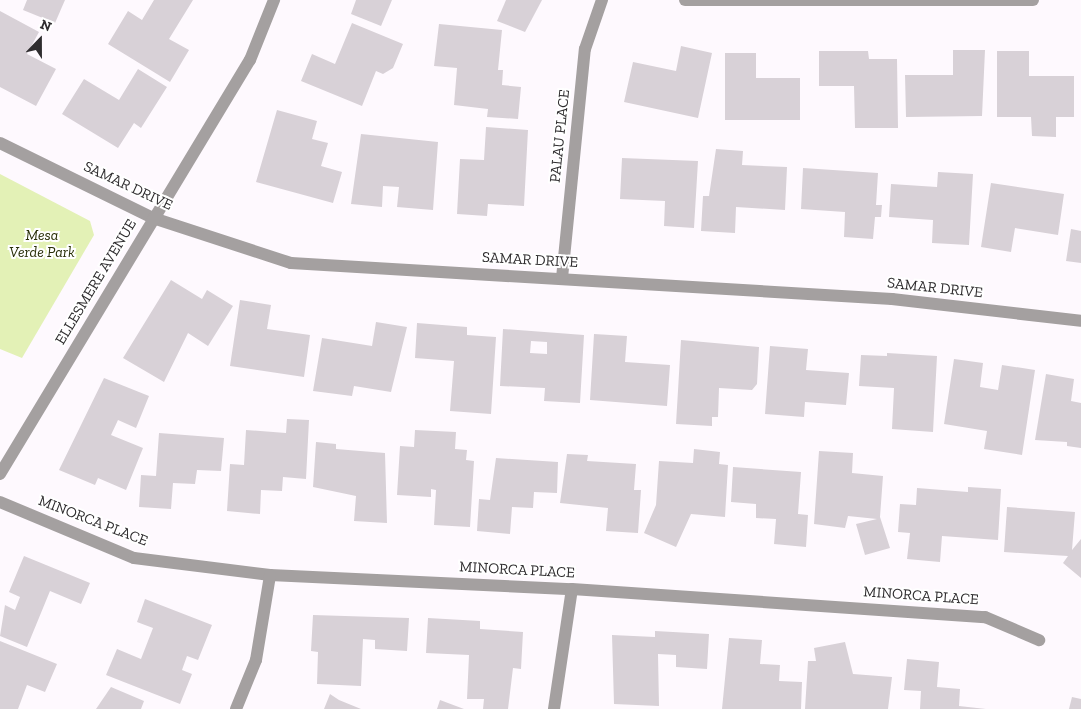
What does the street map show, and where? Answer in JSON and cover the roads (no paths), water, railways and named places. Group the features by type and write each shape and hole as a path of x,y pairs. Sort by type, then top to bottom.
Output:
{"street":[{"name":"ELLESMERE AVENUE","path":"0,474 250,60 274,0"},
{"name":"PALAU PLACE","path":"562,278 585,49 602,0"},
{"path":"685,0 1033,0"},
{"name":"SAMAR DRIVE","path":"0,143 153,218 291,262 892,299 1081,321"},
{"name":"MINORCA PLACE","path":"0,502 134,558 270,575 572,589 985,617 1039,640"},
{"path":"236,709 256,660 270,575"},
{"path":"554,709 572,589"}],"park label":[{"name":"Mesa Verde Park","path":"42,244"}]}
